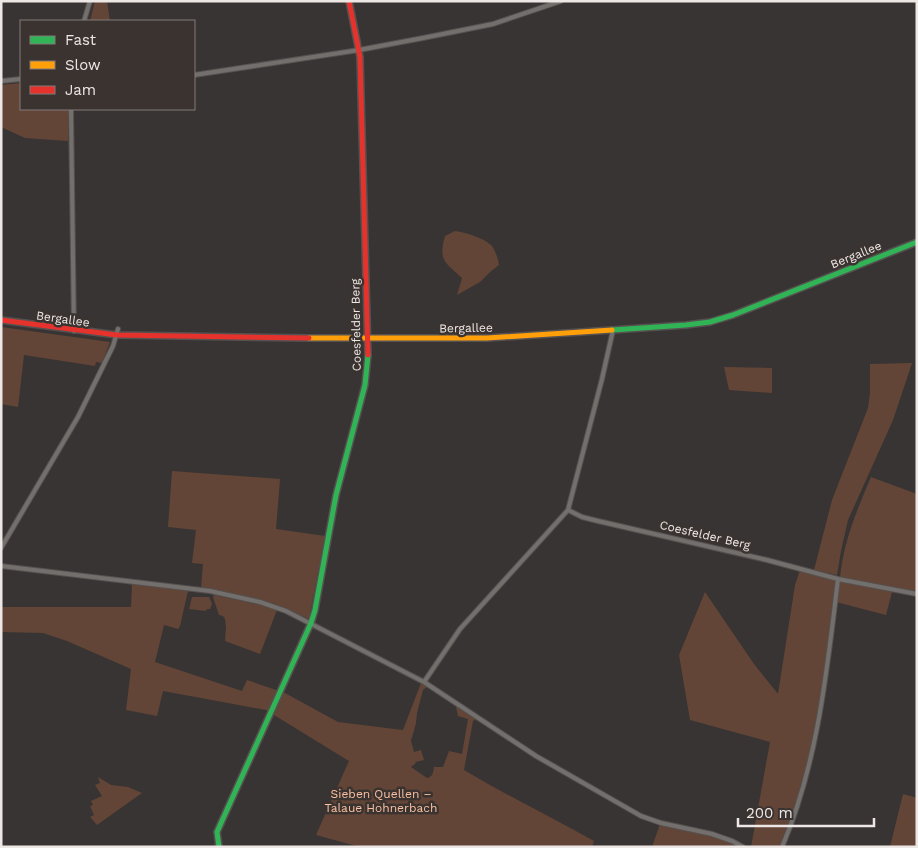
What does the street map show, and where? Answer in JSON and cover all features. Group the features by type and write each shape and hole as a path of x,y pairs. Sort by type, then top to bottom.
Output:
{"street":[{"path":"84,20 90,1"},
{"name":"Coesfelder Berg","path":"219,847 217,832 312,623 340,478 363,398 367,370 367,339 359,50 349,1"},
{"path":"195,75 359,50 493,24 561,1"},
{"path":"1,81 20,79"},
{"path":"71,110 74,331"},
{"name":"Bergallee","path":"1,320 74,331 117,335 367,339 488,338 686,325 718,320 917,242"},
{"path":"1,548 78,417 117,335 118,329"},
{"path":"424,682 460,629 568,510 613,330"},
{"name":"Coesfelder Berg","path":"568,510 582,517 767,560 838,579 917,594"},
{"path":"1,566 210,591 273,606 312,623 424,682 523,748 641,816 656,822 712,834 732,841 742,847"},
{"path":"782,847 792,824 817,732 838,579"}],"green space":[{"path":"95,1 107,1 110,20 90,20"},
{"path":"20,83 20,110 68,110 68,141 25,138 1,127 1,85"},
{"path":"455,231 475,236 489,243 495,251 499,265 480,282 457,295 462,278 444,260 442,251 445,236"},
{"path":"1,327 110,342 102,363 96,362 95,366 24,355 18,407 1,404"},
{"path":"912,363 893,420 848,520 837,575 814,570 832,500 868,408 870,364"},
{"path":"724,367 772,368 772,393 729,390"},
{"path":"172,471 280,479 276,529 325,536 309,619 272,603 201,589 203,564 192,563 196,530 168,527"},
{"path":"871,477 917,494 917,592 840,577 848,538"},
{"path":"800,570 837,580 819,716 804,784 780,847 751,847 770,742 690,720 679,655 705,592 754,664 778,694 795,585"},
{"path":"840,581 892,592 886,615 836,602"},
{"name":"Sieben Quellen – Talaue Hohnerbach","path":"132,583 188,591 180,626 178,629 164,625 155,662 242,691 247,680 285,693 338,722 403,730 421,683 427,687 423,690 411,741 414,752 421,750 424,760 415,762 411,767 427,778 432,775 434,767 443,767 449,751 462,754 468,719 458,716 457,707 476,719 473,721 464,770 594,841 592,847 360,847 316,835 349,761 274,715 256,752 272,714 266,710 163,691 157,716 126,710 131,669 67,641 43,633 1,632 1,607 131,607"},
{"path":"214,595 277,610 260,654 225,641 225,619 219,615"},
{"path":"192,597 209,597 212,604 210,609 206,611 189,609"},
{"path":"98,777 111,785 128,787 142,793 97,825 90,817 94,815 90,806 93,805 91,801 102,796 95,785 100,783"},
{"path":"903,794 917,798 917,847 890,847"},
{"path":"660,824 711,835 739,847 652,847"}],"traffic: fast":[{"path":"612,330 710,322 733,315 917,242"},
{"path":"219,847 217,832 311,623 315,610 336,495 365,385 368,355"}],"traffic: slow":[{"path":"309,338 487,338 612,330"}],"traffic: jam":[{"path":"349,1 360,57 368,355"},
{"path":"1,320 117,335 309,338"}]}
